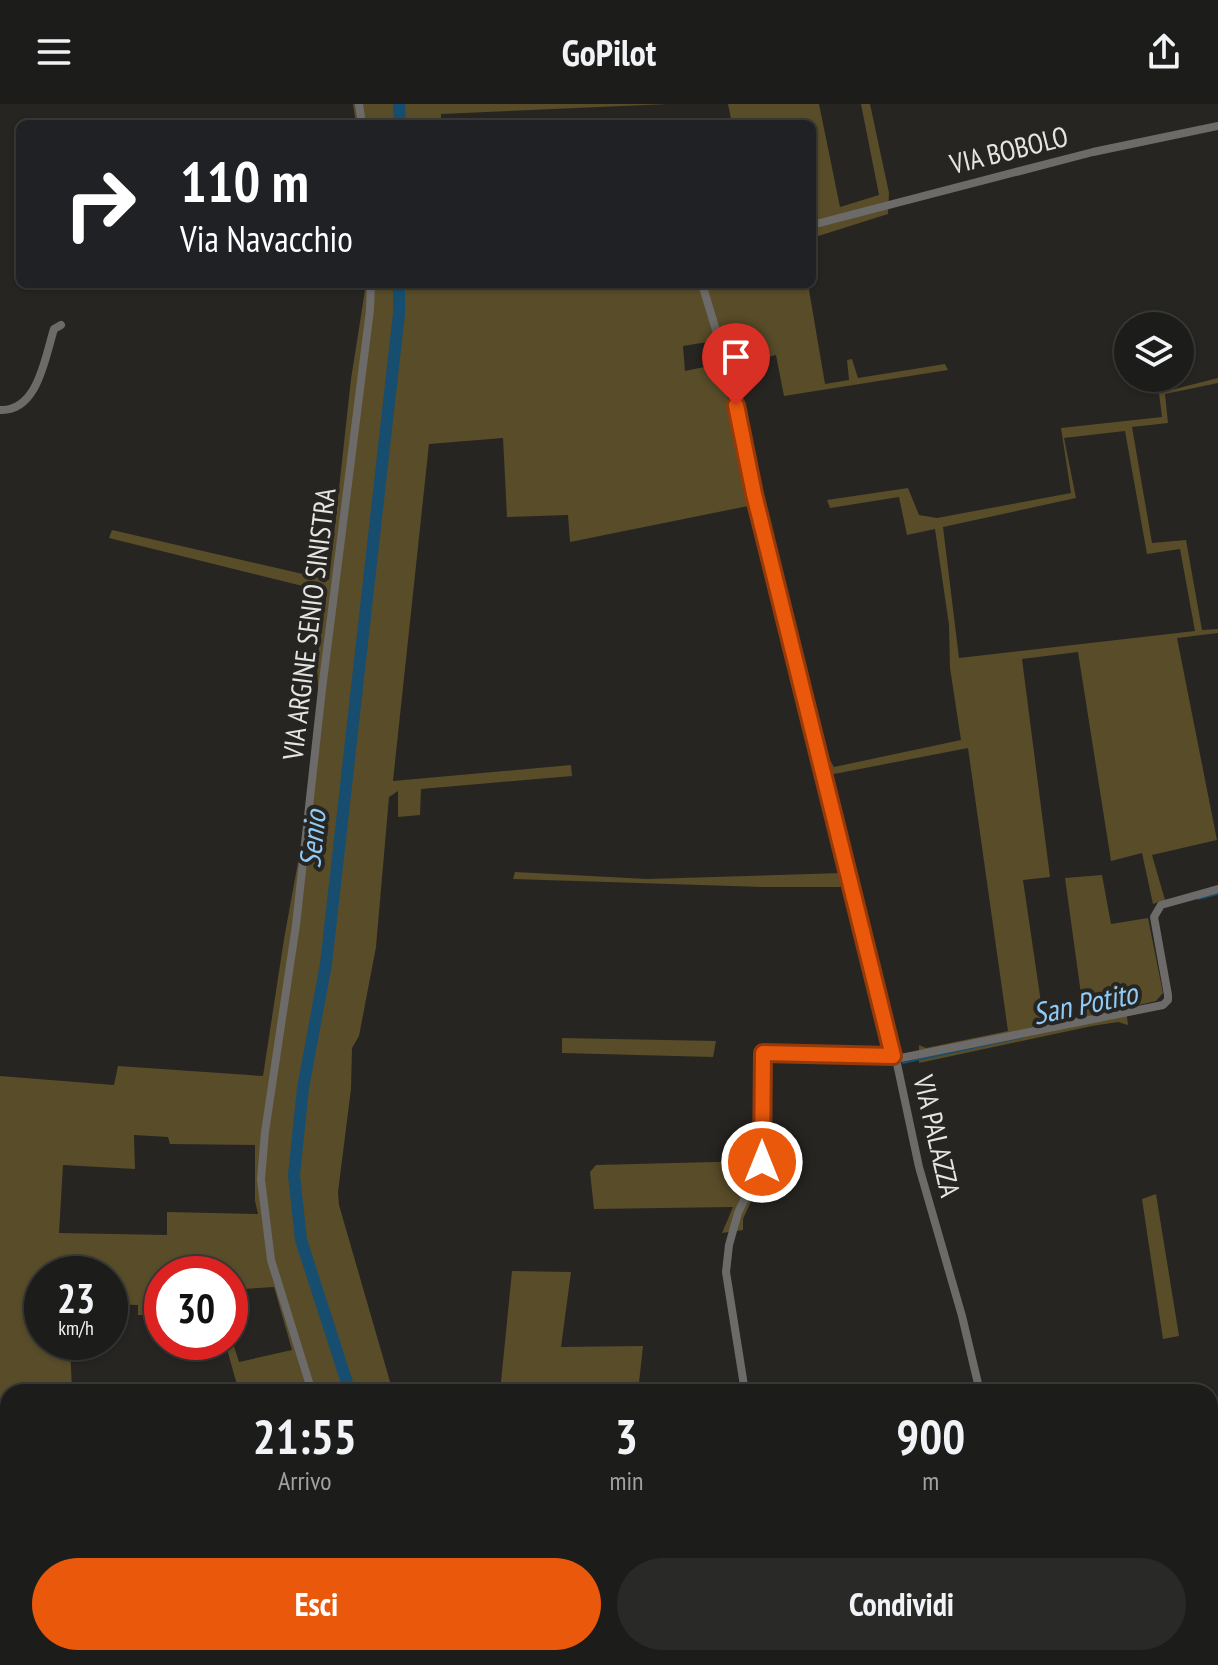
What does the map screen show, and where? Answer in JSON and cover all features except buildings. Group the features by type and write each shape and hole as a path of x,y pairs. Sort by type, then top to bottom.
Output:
{"street":[{"name":"VIA BOBOLO","path":"816,224 1093,152 1218,126"},
{"name":"VIA ARGINE SENIO SINISTRA","path":"310,1384 271,1260 261,1179 267,1117 296,925 322,689 369,326 371,288"},
{"name":"VIA PALAZZA","path":"703,288 730,376 754,494 895,1057 919,1167 978,1384"},
{"path":"0,410 11,410 28,398 37,383 54,329 61,325"},
{"path":"744,1384 726,1272 729,1245 738,1213 762,1162 763,1053 895,1057 1163,1005 1168,995 1154,917 1156,910 1161,905 1218,889"}],"shaded area":[{"path":"353,104 668,104 441,114 441,120 355,120"},
{"path":"728,104 819,104 840,207 879,195 861,104 870,104 889,193 888,214 816,237 816,120 731,120"},
{"path":"365,288 809,288 825,384 849,380 847,360 852,359 858,378 945,364 948,370 784,396 776,355 733,365 726,339 683,346 685,371 719,364 730,406 744,404 756,468 744,470 753,505 570,542 568,515 507,517 503,438 429,444 393,781 571,765 572,776 421,789 420,815 398,817 398,791 389,797 376,947 359,1036 352,1048 351,1089 338,1192 339,1205 391,1384 237,1384 230,1360 239,1362 292,1350 274,1287 248,1289 248,1256 144,1256 144,1315 138,1315 138,1305 128,1305 128,1256 24,1256 24,1360 71,1360 72,1384 0,1384 0,1076 114,1085 118,1066 263,1076 320,742 317,661 327,592 109,538 112,530 329,580 351,379","holes":["134,1135 168,1137 170,1144 255,1145 255,1201 258,1214 167,1212 167,1235 59,1233 63,1165 135,1169"]},
{"path":"1218,378 1218,383 1194,388 1194,384"},
{"path":"1175,392 1165,394 1168,423 1132,427 1152,543 1186,540 1202,630 1218,629 1218,633 1177,638 1217,840 1152,855 1165,900 1153,904 1142,853 1111,861 1078,652 1022,659 1050,877 1023,880 1044,1023 1084,1016 1065,878 1102,875 1111,924 1148,918 1163,993 1156,1001 1126,1008 1128,1025 1118,1022 1092,1026 919,1063 919,1045 926,1048 1008,1031 968,748 829,775 855,884 840,887 763,887 513,879 515,872 647,879 842,873 796,705 815,701 834,767 961,740 935,529 907,535 899,497 830,508 827,500 908,488 919,515 937,518 1071,493 1061,428 1162,417 1159,393","holes":["1125,431 1147,554 1180,549 1195,631 959,658 943,527 1076,498 1064,438"]},
{"path":"562,1038 716,1041 713,1057 562,1053"},
{"path":"754,1144 768,1147 765,1171 743,1219 743,1230 722,1233 733,1207 594,1209 590,1172 596,1165 753,1161"},
{"path":"1156,1194 1179,1336 1163,1339 1142,1199"},
{"path":"512,1271 571,1272 561,1347 643,1346 639,1384 501,1384"}],"waterway":[{"name":"Senio","path":"399,104 400,120"},
{"name":"Senio","path":"347,1384 301,1240 294,1175 303,1088 326,964 399,313 399,288"},
{"name":"San Potito","path":"1198,899 1218,894"},
{"name":"San Potito","path":"903,1063 1023,1037"}],"route":[{"path":"736,405 754,494 893,1056 763,1053 762,1162"}]}
